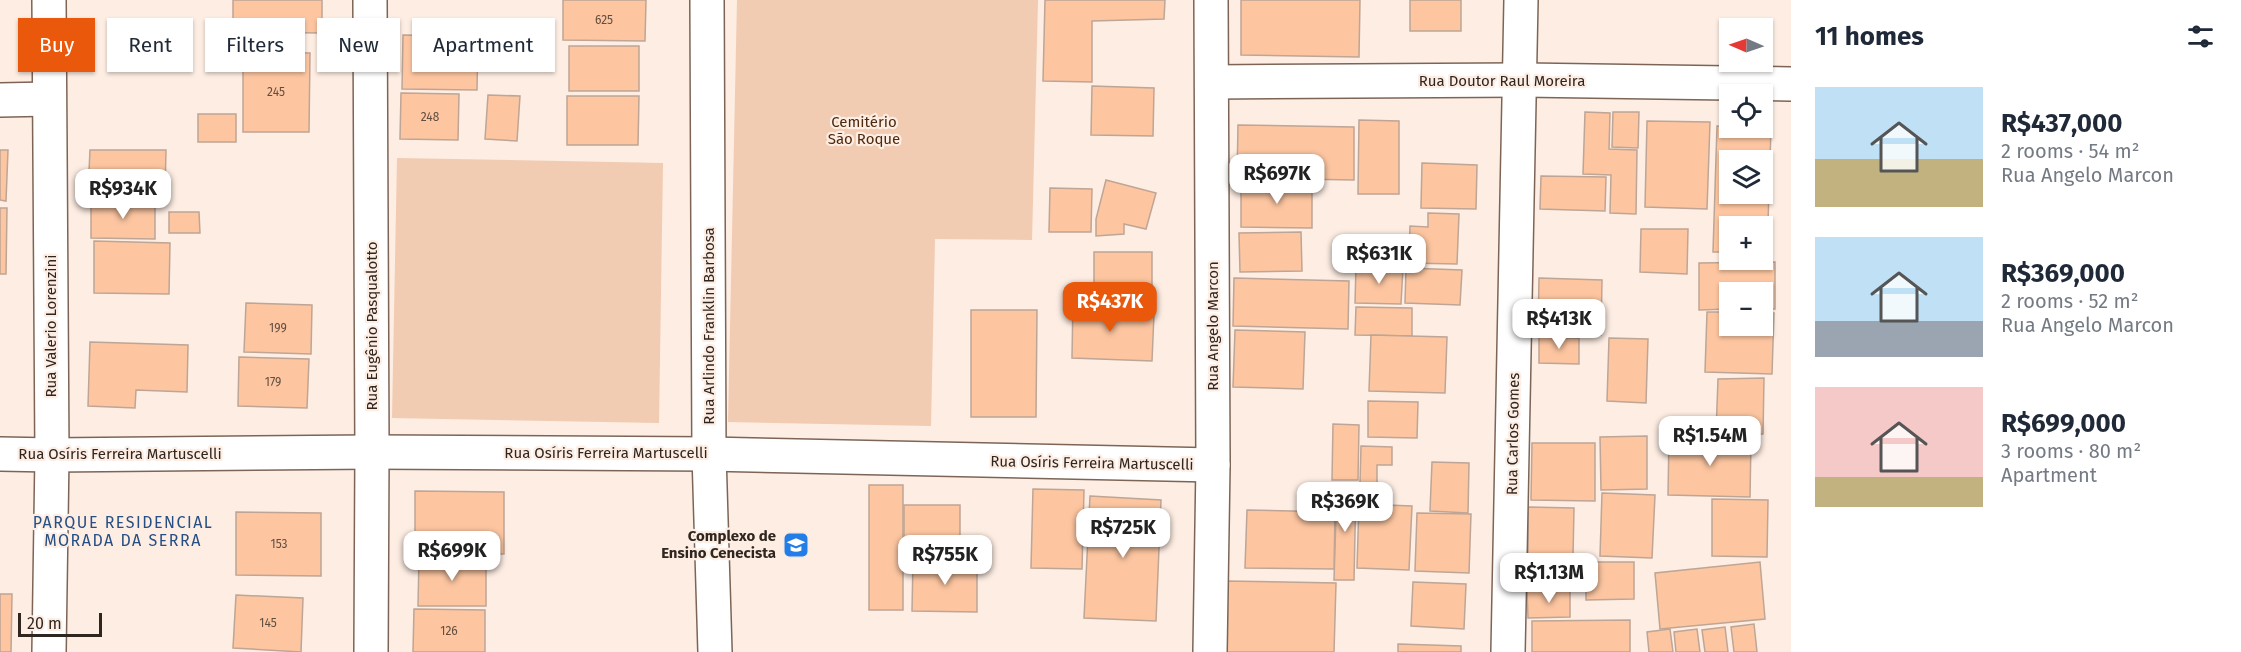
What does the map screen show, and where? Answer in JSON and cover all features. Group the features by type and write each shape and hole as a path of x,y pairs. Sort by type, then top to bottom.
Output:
{"street":[{"name":"Rua Valerio Lorenzini","path":"49,0 52,455 49,652"},
{"name":"Rua Eugênio Pasqualotto","path":"370,0 371,652"},
{"name":"Rua Arlindo Franklin Barbosa","path":"708,0 709,454 715,652"},
{"name":"Rua Angelo Marcon","path":"1210,652 1213,465 1211,0"},
{"name":"Rua Carlos Gomes","path":"1508,652 1521,0"},
{"name":"Rua Doutor Raul Moreira","path":"1212,82 1521,80 1791,84"},
{"path":"0,100 49,99"},
{"name":"Rua Osíris Ferreira Martuscelli","path":"0,454 372,452 709,454 1213,465"}],"green space":[{"name":"Cemitério São Roque","path":"737,0 1038,0 1032,240 935,239 931,426 728,422"},
{"path":"397,158 663,163 659,423 392,418"}],"building":[{"path":"233,0 322,0 322,18 317,18 317,33 305,33 305,18 233,18"},
{"path":"563,0 646,0 645,41 563,40"},
{"path":"1045,0 1165,0 1164,19 1092,21 1092,82 1043,81"},
{"path":"1241,0 1360,0 1359,57 1241,55"},
{"path":"1410,0 1461,0 1461,31 1410,31"},
{"path":"403,35 412,35 412,72 477,72 477,90 402,89"},
{"path":"569,46 639,46 639,91 569,91"},
{"path":"305,53 310,53 309,132 243,132 243,72 305,72"},
{"path":"1092,86 1154,88 1153,136 1091,135"},
{"path":"401,93 459,94 458,140 400,139"},
{"path":"488,95 520,96 517,141 485,139"},
{"path":"567,96 639,96 638,145 567,145"},
{"path":"1585,112 1610,113 1609,149 1637,150 1636,214 1610,213 1611,175 1583,174"},
{"path":"1613,112 1639,112 1638,148 1612,147"},
{"path":"198,114 236,114 236,142 198,142"},
{"path":"1359,120 1399,121 1399,194 1358,194"},
{"path":"1647,121 1710,122 1707,209 1645,207"},
{"path":"1238,125 1354,127 1354,180 1237,178"},
{"path":"1717,126 1719,126 1719,138 1771,138 1770,150 1719,150 1719,204 1769,204 1768,216 1719,216 1719,252 1713,252"},
{"path":"0,150 8,150 6,201 0,200"},
{"path":"90,150 166,150 165,191 88,193"},
{"path":"1422,163 1477,165 1476,209 1421,208"},
{"path":"1541,176 1606,177 1605,211 1540,209"},
{"path":"1106,180 1156,193 1146,229 1124,224 1124,234 1096,236 1096,219"},
{"path":"1241,182 1312,182 1312,228 1241,227"},
{"path":"1050,188 1092,189 1091,232 1049,232"},
{"path":"91,200 155,201 155,239 91,238"},
{"path":"0,208 7,208 6,274 0,274"},
{"path":"169,212 199,212 200,233 169,233"},
{"path":"1428,213 1459,214 1457,264 1409,263 1410,226 1428,227"},
{"path":"1641,229 1688,229 1687,274 1640,272"},
{"path":"1301,232 1302,271 1240,272 1239,233"},
{"path":"94,241 170,243 169,294 94,293"},
{"path":"1094,252 1152,252 1152,292 1094,292"},
{"path":"1773,262 1775,262 1775,309 1773,309 1773,282 1719,282 1719,309 1699,310 1699,263 1719,263 1719,270 1773,270"},
{"path":"1356,266 1403,267 1401,304 1355,303"},
{"path":"1406,268 1462,270 1460,305 1405,303"},
{"path":"1234,278 1349,281 1348,329 1233,326"},
{"path":"1539,278 1602,280 1601,335 1538,333"},
{"path":"1073,299 1108,300 1107,312 1154,314 1152,361 1072,358"},
{"path":"246,303 312,305 311,354 244,352"},
{"path":"1356,307 1412,308 1412,336 1355,335"},
{"path":"971,310 1037,310 1036,417 971,417"},
{"path":"1707,312 1719,312 1719,336 1773,336 1774,313 1772,374 1705,372"},
{"path":"1235,330 1305,332 1303,389 1233,387"},
{"path":"1371,335 1447,337 1445,393 1369,391"},
{"path":"1539,337 1579,338 1579,364 1539,363"},
{"path":"1609,338 1648,339 1646,403 1607,401"},
{"path":"90,342 188,345 187,392 136,390 135,408 88,406"},
{"path":"239,357 309,359 307,408 238,406"},
{"path":"1764,378 1763,434 1716,434 1718,379"},
{"path":"1368,401 1418,402 1417,438 1368,437"},
{"path":"1333,424 1359,425 1358,480 1332,480"},
{"path":"1647,436 1647,489 1601,490 1600,437"},
{"path":"1669,438 1751,439 1750,497 1668,495"},
{"path":"1532,443 1595,443 1595,501 1531,500"},
{"path":"1361,446 1392,447 1392,465 1377,465 1377,484 1360,483"},
{"path":"1432,462 1469,463 1468,513 1430,511"},
{"path":"869,485 903,485 903,610 869,610"},
{"path":"1337,485 1356,485 1354,580 1334,580"},
{"path":"1033,489 1084,490 1082,569 1031,568"},
{"path":"415,491 504,492 504,554 415,553"},
{"path":"1602,493 1655,495 1652,558 1600,556"},
{"path":"1090,496 1161,500 1156,621 1084,618"},
{"path":"1712,499 1768,500 1767,557 1712,556"},
{"path":"1359,504 1412,506 1409,570 1357,568"},
{"path":"904,505 960,505 960,549 904,549"},
{"path":"1528,507 1574,508 1573,556 1528,556"},
{"path":"1247,510 1335,512 1334,569 1245,568"},
{"path":"236,512 321,513 321,576 236,575"},
{"path":"1417,513 1471,514 1469,573 1415,571"},
{"path":"419,557 486,558 486,606 418,606"},
{"path":"1580,559 1581,585 1544,587 1543,561"},
{"path":"913,560 977,561 977,612 912,611"},
{"path":"1586,562 1634,562 1634,599 1586,600"},
{"path":"1760,562 1765,619 1660,629 1655,573"},
{"path":"1225,581 1336,583 1334,652 1223,652"},
{"path":"1413,582 1466,584 1464,629 1411,626"},
{"path":"1527,590 1570,590 1570,617 1528,618"},
{"path":"0,594 12,594 11,652 0,652"},
{"path":"236,595 303,598 301,652 233,648"},
{"path":"414,609 485,610 485,652 413,652"},
{"path":"1630,620 1630,652 1532,652 1532,621"},
{"path":"1754,624 1757,652 1734,652 1731,627"},
{"path":"1725,627 1728,652 1705,652 1702,630"},
{"path":"1670,629 1673,652 1649,652 1647,632"},
{"path":"1697,629 1700,652 1676,652 1674,632"},
{"path":"1398,644 1461,646 1461,652 1398,652"}],"place":[{"name":"Complexo de Ensino Cenecista","path":"796,545"}],"district":[{"name":"PARQUE RESIDENCIAL MORADA DA SERRA","path":"123,531"}]}
